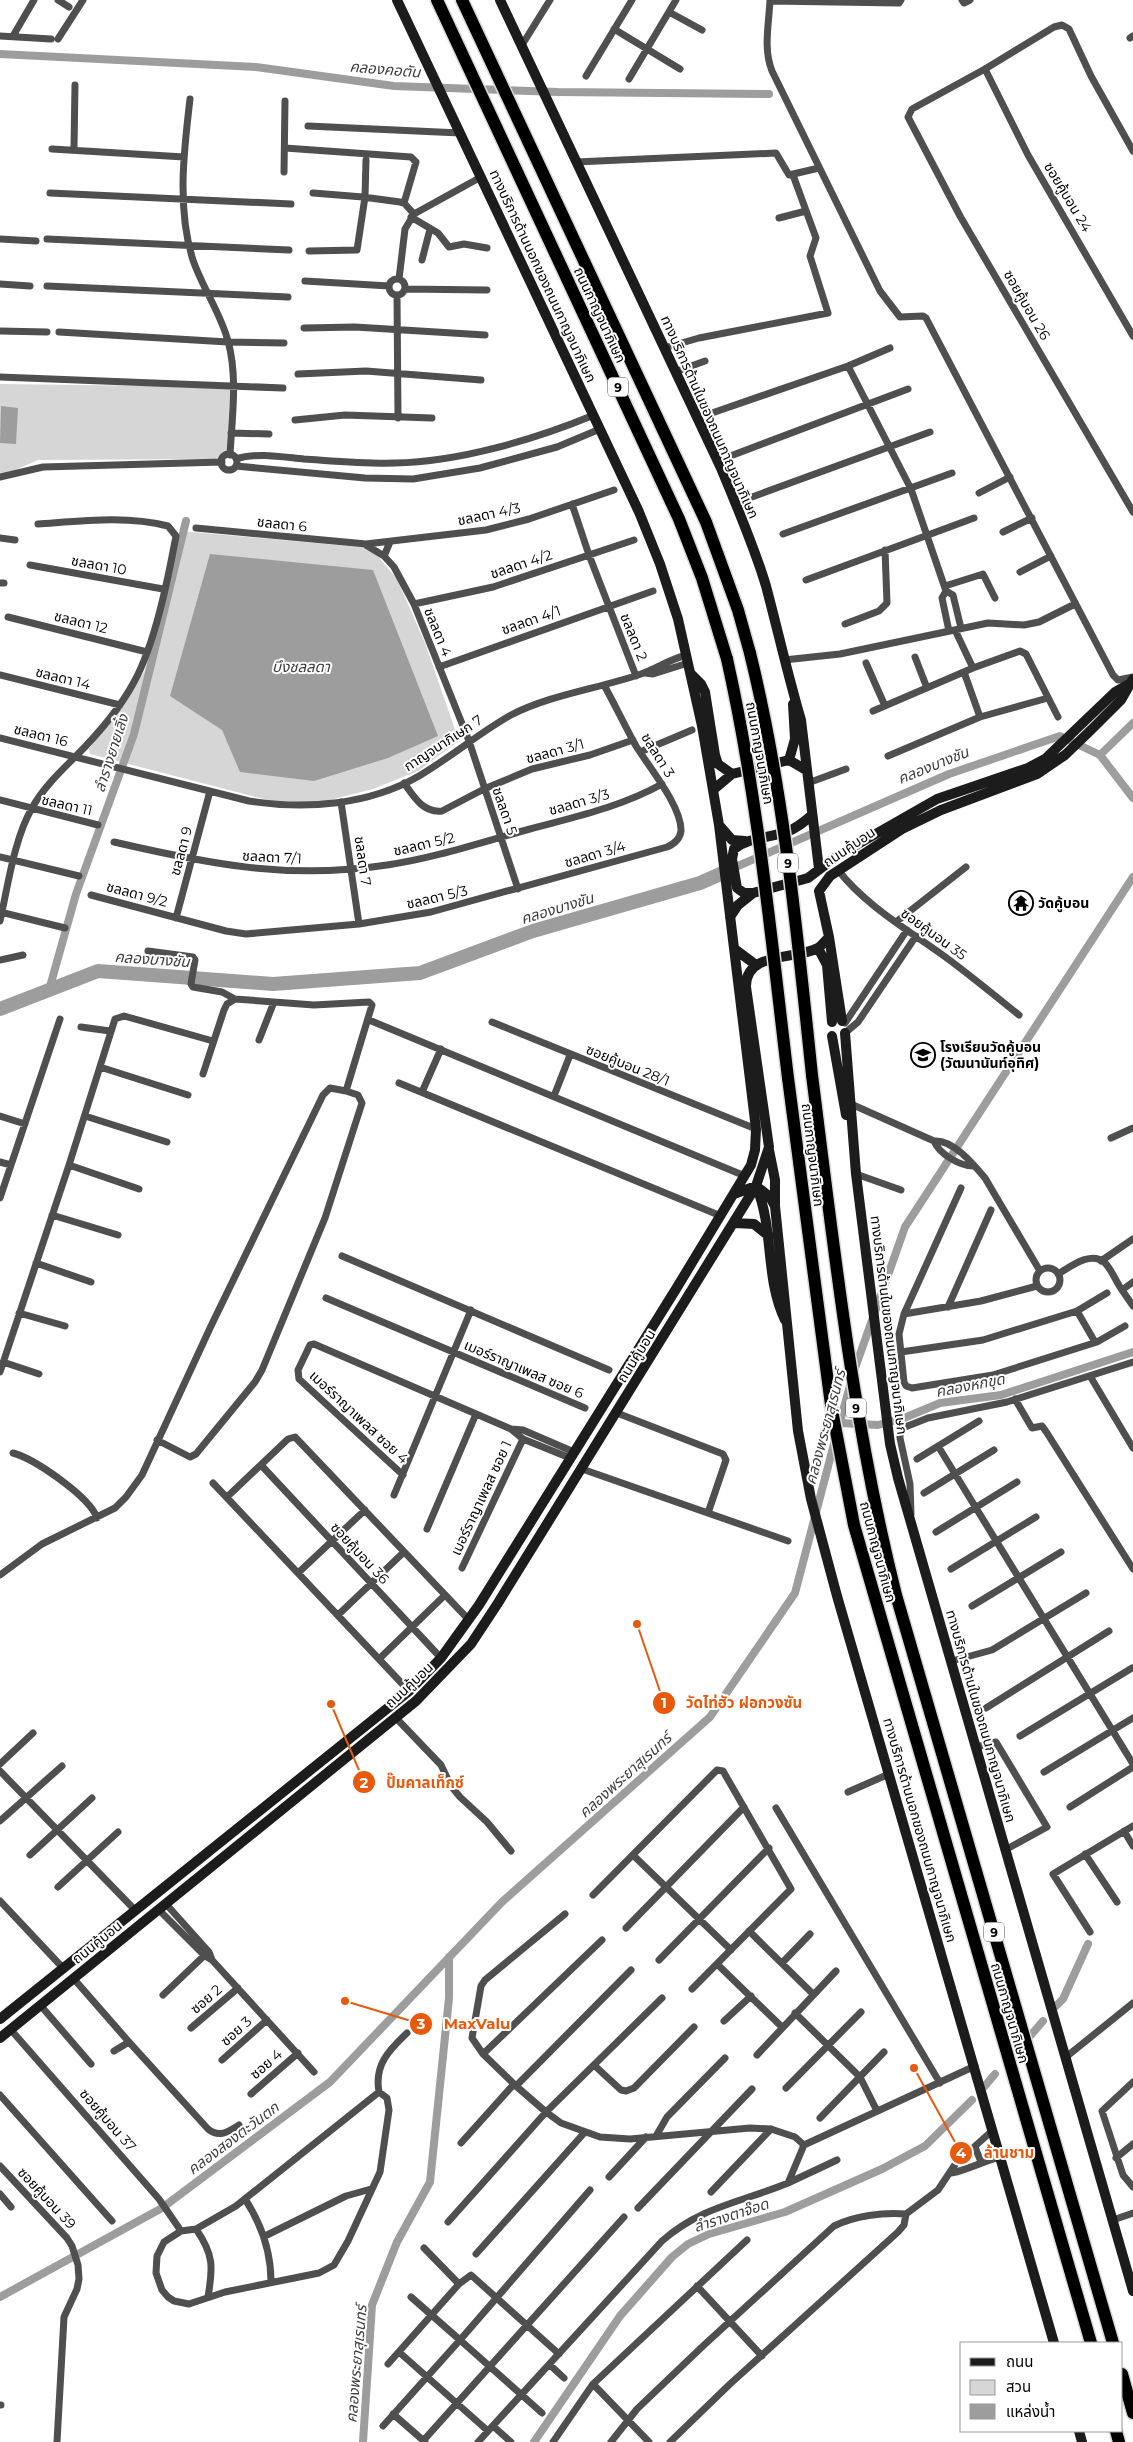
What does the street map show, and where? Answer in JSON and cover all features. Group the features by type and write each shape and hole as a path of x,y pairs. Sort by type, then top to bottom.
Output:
{"highway":[{"name":"ถนนกาญจนาภิเษก","path":"437,0 680,519 702,578 727,660 752,787 816,1298 840,1460 854,1525 1091,2342"},
{"name":"ถนนกาญจนาภิเษก","path":"462,0 706,522 738,610 750,653 770,740 784,829 840,1296 853,1390 877,1520 899,1604 1113,2342"},
{"path":"1123,2378 1133,2413"}],"main road":[{"name":"ทางบริการด้านนอกของถนนกาญจนาภิเษก","path":"397,0 594,415 639,512 660,564 678,619 688,659 719,825 728,860 731,884 730,917"},
{"name":"ทางบริการด้านในของถนนกาญจนาภิเษก","path":"500,0 721,468 753,547 794,701 801,720 818,864"},
{"path":"691,674 701,684 705,692 714,755 718,764 732,774"},
{"name":"ถนนคู้บอน","path":"819,891 824,881 838,870 924,817 1037,774 1088,726 1121,700 1132,680"},
{"path":"789,760 795,739 794,701"},
{"name":"ถนนคู้บอน","path":"0,2018 409,1691 441,1658 469,1620 751,1165 756,1150 756,1129 737,991 736,950 730,917 738,905 753,893 808,878 818,864 937,799 1028,768 1061,752"},
{"path":"713,790 732,774 789,760 806,770"},
{"path":"728,860 734,849 749,841 787,832 798,827 812,815"},
{"path":"719,825 732,840 749,841"},
{"path":"736,950 756,965 818,948 829,937 819,891 808,878"},
{"path":"731,884 740,892 753,893"},
{"name":"ทางบริการด้านในของถนนกาญจนาภิเษก","path":"829,937 851,1104 856,1174 890,1444 911,1531 952,1661 1034,1956 1066,2056 1133,2291"},
{"name":"ทางบริการด้านในของถนนกาญจนาภิเษก","path":"818,948 827,965 841,1025 839,1037 832,1036 852,1138"},
{"name":"ถนนคู้บอน","path":"0,2038 396,1718 416,1701 471,1644 617,1413 756,1186 769,1147 746,987 747,976 756,965"},
{"name":"ทางบริการด้านนอกของถนนกาญจนาภิเษก","path":"769,1147 775,1180 775,1206 787,1308 785,1320 798,1431 811,1500 837,1596 1054,2342"},
{"name":"ทางบริการด้านนอกของถนนกาญจนาภิเษก","path":"751,1165 756,1186 766,1212 776,1293 780,1310 785,1320"},
{"path":"734,1194 756,1186 770,1197 775,1206"},
{"path":"735,1223 754,1224 769,1236"},
{"path":"316,1766 324,1776"}],"street":[{"path":"13,36 34,0"},
{"path":"58,0 69,7"},
{"path":"0,36 55,39 83,0"},
{"path":"522,45 550,0"},
{"path":"586,76 632,0"},
{"path":"629,79 676,0"},
{"path":"901,0 899,3 770,0 767,58 778,86 880,291 900,317 923,316 926,318 1113,675 1118,680 1132,680"},
{"path":"962,0 964,2 970,0"},
{"path":"669,12 702,30"},
{"path":"985,69 1054,27 1062,25 1068,29 1091,76 1133,151"},
{"path":"614,29 680,69"},
{"name":"ซอยคู้บอน 26","path":"985,69 912,109 908,117 910,123 960,216 1133,512"},
{"name":"ซอยคู้บอน 24","path":"985,69 1028,155 1133,336"},
{"path":"74,148 75,85"},
{"path":"190,99 184,157 183,200 190,246 200,279 208,293 228,342 232,387 231,433 234,460 231,470 226,469 222,462 224,456 234,460 365,478 413,479 480,468 557,447 600,429"},
{"path":"284,172 285,101"},
{"path":"308,126 460,133"},
{"path":"52,149 74,148 184,157"},
{"path":"285,148 411,156 416,162 404,203 412,216 438,233 449,247 464,244 487,248"},
{"path":"576,162 776,152 789,175 819,168"},
{"path":"309,251 357,250 365,197 366,160"},
{"path":"664,348 699,338 828,313 810,256 816,238 793,175"},
{"path":"399,279 405,229 412,216 481,177"},
{"path":"50,193 291,204"},
{"path":"313,193 365,197 404,203"},
{"path":"779,218 806,211"},
{"path":"422,260 430,228"},
{"path":"0,239 36,241"},
{"path":"47,239 289,250"},
{"path":"399,279 392,281 389,286 391,294 397,295 405,289 487,290"},
{"path":"399,279 404,283 405,289"},
{"path":"305,281 389,286"},
{"path":"0,284 30,286"},
{"path":"47,286 186,294 208,293 288,297"},
{"path":"397,295 398,418"},
{"path":"304,328 355,327 485,335"},
{"path":"0,331 47,332"},
{"path":"59,332 228,342 284,342"},
{"path":"712,413 848,366 890,348"},
{"path":"675,372 705,361"},
{"path":"848,366 910,489 928,534 945,588 953,595 955,630"},
{"path":"298,374 351,370 481,380"},
{"path":"0,377 283,388"},
{"path":"733,455 908,389"},
{"path":"295,420 346,415 432,418"},
{"path":"234,460 262,456 373,463 424,461 504,445 552,432 594,415"},
{"path":"752,497 930,432"},
{"path":"231,433 269,434"},
{"path":"0,477 43,467 222,462"},
{"path":"783,534 952,473"},
{"path":"979,493 1010,477"},
{"name":"ชลลดา 4/3","path":"366,544 486,530 614,490"},
{"name":"ชลลดา 2","path":"572,504 608,607 636,676"},
{"path":"806,580 974,518"},
{"path":"1003,532 1032,518"},
{"path":"0,921 14,861 31,809 45,790 120,706 134,682 147,652 176,536 168,526 103,520 38,524"},
{"name":"ชลลดา 6","path":"196,528 366,544"},
{"path":"0,538 15,540"},
{"name":"ชลลดา 4/2","path":"414,604 493,587 634,540"},
{"path":"384,556 390,542"},
{"name":"ชลลดา 4","path":"366,544 384,556 394,567 414,604 469,741"},
{"path":"845,624 879,611 886,603 886,550"},
{"path":"1020,572 1051,556"},
{"name":"ชลลดา 10","path":"30,565 163,589"},
{"path":"945,588 983,574 995,598"},
{"path":"945,588 942,598 973,668"},
{"name":"ชลลดา 4/1","path":"439,667 653,591"},
{"path":"784,660 840,654 988,623 1024,625 1039,622 1075,604"},
{"name":"ชลลดา 12","path":"8,617 147,652"},
{"path":"873,711 973,668 1020,651 1026,654 1058,717"},
{"path":"915,657 927,688"},
{"name":"กาญจนาภิเษก 7","path":"76,756 210,791 273,804 309,805 341,802 404,783 432,767 495,724 529,707 636,676 663,663 688,659"},
{"path":"866,663 885,706"},
{"path":"964,672 980,716"},
{"name":"ชลลดา 14","path":"0,675 120,706"},
{"name":"ชลลดา 3","path":"604,685 640,752 662,784 680,822 678,840"},
{"path":"888,756 980,716 1048,698"},
{"path":"640,752 692,730"},
{"name":"ชลลดา 16","path":"0,738 76,756"},
{"name":"ชลลดา 3/1","path":"404,783 421,805 435,812 450,808 484,790 532,769 590,755 633,740"},
{"name":"ชลลดา 5","path":"469,741 518,889"},
{"path":"808,783 846,769"},
{"name":"ชลลดา 3/3","path":"501,837 618,804 662,784"},
{"name":"ชลลดา 9","path":"176,918 210,791"},
{"name":"ชลลดา 11","path":"0,800 98,825"},
{"name":"ชลลดา 7","path":"341,802 359,924"},
{"name":"ชลลดา 5/2","path":"351,869 435,856 501,837"},
{"name":"ชลลดา 3/4","path":"518,889 667,847 678,840"},
{"name":"ชลลดา 7/1","path":"114,842 192,860 255,869 292,871 351,869"},
{"path":"0,857 79,876"},
{"path":"896,922 966,867"},
{"name":"ซอยคู้บอน 35","path":"838,870 853,888 1019,1015"},
{"name":"ชลลดา 5/3","path":"176,918 246,934 359,924 441,910 518,889"},
{"name":"ชลลดา 9/2","path":"91,895 176,918"},
{"path":"1,912 65,928"},
{"path":"841,1025 907,930"},
{"path":"841,1025 858,1022 916,936"},
{"path":"148,951 193,957 195,960 191,984 196,988 222,992 235,999 314,1005 369,1002 372,1006 369,1020 346,1090"},
{"path":"0,960 23,955"},
{"path":"202,1074 227,1004 235,999"},
{"path":"259,1040 274,1002"},
{"path":"0,1372 85,1116 115,1019 124,1016 213,1041"},
{"path":"0,1198 60,1019"},
{"path":"369,1020 745,1176"},
{"name":"ซอยคู้บอน 28/1","path":"492,1022 756,1129"},
{"path":"81,1027 110,1031"},
{"path":"422,1092 440,1049"},
{"path":"554,1096 570,1055"},
{"path":"100,1067 188,1094"},
{"path":"399,1083 721,1216"},
{"path":"0,1575 42,1544 115,1508 126,1497 142,1475 157,1440 323,1095 330,1088 346,1090 358,1095 362,1103 326,1218 262,1370 255,1382 196,1454 190,1457 157,1440"},
{"path":"851,1104 934,1142 938,1149 964,1165 973,1166 986,1180 1040,1271"},
{"path":"0,1116 25,1124"},
{"path":"85,1116 167,1142"},
{"path":"1111,1138 1133,1128"},
{"path":"0,1162 11,1165"},
{"path":"69,1165 139,1189"},
{"path":"856,1174 901,1190"},
{"path":"961,1188 904,1314 899,1334 906,1386 912,1388 993,1375 1095,1342 1125,1326"},
{"path":"948,1307 991,1210"},
{"path":"52,1215 118,1235"},
{"path":"1102,1261 1133,1239"},
{"path":"342,1256 609,1370"},
{"path":"1058,1274 1082,1260 1102,1261 1133,1306"},
{"path":"36,1263 91,1282"},
{"path":"1049,1268 1058,1274 1059,1282 1053,1291 1045,1292 1037,1286 1036,1280 1040,1271 1049,1268"},
{"path":"1122,1290 1133,1282"},
{"path":"904,1314 981,1301 1037,1286"},
{"path":"901,1352 983,1340 1077,1311 1107,1293"},
{"name":"เมอร์ราญาเพลส ซอย 6","path":"326,1298 585,1408"},
{"path":"394,1495 471,1310"},
{"path":"1077,1311 1095,1342"},
{"path":"19,1313 66,1326"},
{"name":"เมอร์ราญาเพลส ซอย 4","path":"403,1475 298,1377 309,1347 314,1344 435,1396"},
{"path":"3,1362 39,1374"},
{"path":"911,1531 911,1493 899,1430 928,1418 1015,1399 1133,1362"},
{"path":"1090,1376 1133,1448"},
{"path":"435,1396 511,1429 523,1439 572,1455"},
{"path":"1015,1399 1032,1428 1042,1426 1047,1433 1133,1569"},
{"path":"617,1413 723,1454 726,1460 708,1513"},
{"path":"427,1529 476,1414"},
{"path":"917,1460 979,1421"},
{"path":"511,1429 523,1430 572,1455"},
{"path":"227,1497 288,1439 296,1437 469,1620"},
{"name":"เมอร์ราญาเพลส ซอย 1","path":"462,1568 523,1439"},
{"path":"938,1446 1133,1766 1070,1807"},
{"path":"924,1493 994,1450"},
{"path":"14,1453 31,1459 84,1499 94,1510 97,1518"},
{"name":"ซอยคู้บอน 36","path":"261,1465 441,1658"},
{"path":"582,1469 788,1541"},
{"path":"936,1532 1017,1482"},
{"path":"213,1483 409,1691"},
{"path":"298,1573 365,1510"},
{"path":"951,1569 1036,1516"},
{"path":"338,1615 404,1552"},
{"path":"972,1606 1061,1552"},
{"path":"952,1661 992,1650 1086,1593"},
{"path":"379,1658 446,1595"},
{"path":"986,1708 1109,1631"},
{"path":"1020,1736 1132,1668"},
{"path":"396,1718 441,1765 451,1786 460,1797 487,1822 511,1850"},
{"path":"1044,1772 1133,1718"},
{"path":"0,1764 33,1733"},
{"path":"977,1747 996,1742 1047,1827 1005,1850"},
{"path":"0,1821 62,1766"},
{"path":"593,1895 717,1770 722,1770 770,1848 791,1889 692,1989"},
{"path":"0,1771 135,1910"},
{"path":"848,1792 889,1774"},
{"path":"30,1855 92,1798"},
{"path":"626,1928 744,1807"},
{"path":"776,1808 940,2083"},
{"path":"1090,1932 1053,1874 1133,1826"},
{"path":"1124,1831 1133,1846"},
{"path":"58,1887 118,1832"},
{"path":"659,1960 770,1848"},
{"path":"1085,1854 1118,1902"},
{"path":"632,1855 731,1950"},
{"path":"0,1901 63,1968"},
{"path":"163,1907 314,2072"},
{"path":"565,1914 485,1980 481,1986 472,2036 483,2054 515,2085 561,2123 600,2138 646,2137 750,2128 771,2129 795,2137 804,2145"},
{"path":"749,1931 813,1994"},
{"path":"782,1963 810,1934"},
{"path":"483,2054 602,1940"},
{"path":"163,1995 207,1954"},
{"path":"716,1964 782,2027"},
{"path":"461,2143 515,2085 631,1970"},
{"path":"757,2055 836,1971"},
{"path":"74,1978 129,2042 213,2133 228,2132 239,2125"},
{"name":"ซอย 2","path":"191,2028 238,1988"},
{"path":"724,2022 751,1996"},
{"path":"448,2222 546,2112 596,2066 662,1998"},
{"path":"1066,2056 1133,2003"},
{"path":"41,2006 91,2064"},
{"path":"786,2088 861,2012"},
{"path":"795,2013 860,2078 877,2111"},
{"name":"ซอย 3","path":"222,2060 267,2020"},
{"path":"596,2066 621,2090 626,2091 634,2088 694,2027"},
{"name":"ซอยคู้บอน 37","path":"11,2030 159,2199 181,2231"},
{"path":"378,2092 245,2199 196,2230 181,2231 164,2242 160,2248 156,2264 158,2280 162,2290 174,2301 189,2304 208,2297 319,2273 334,2265 348,2241 383,2162 390,2110 387,2098 378,2092 376,2078 381,2062 407,2033"},
{"path":"114,2052 129,2042"},
{"path":"820,2118 884,2052"},
{"name":"ซอย 4","path":"251,2094 298,2054"},
{"path":"656,2136 667,2117 725,2058"},
{"path":"788,2183 804,2145 975,2066"},
{"path":"1133,2082 1102,2111 1116,2158 1123,2175 1133,2187"},
{"path":"638,2208 752,2089"},
{"path":"0,2095 112,2221"},
{"path":"711,2192 771,2129"},
{"path":"611,2442 628,2418 834,2226 855,2218 895,2213 906,2214 938,2190 956,2163 992,2131"},
{"path":"476,2254 585,2132"},
{"path":"609,2177 646,2137"},
{"path":"1116,2158 1133,2144"},
{"path":"975,2147 981,2162"},
{"path":"951,2173 963,2171 981,2162 1000,2157"},
{"path":"478,2442 550,2365 644,2258 678,2226 708,2210 739,2202 788,2183 838,2160"},
{"name":"ซอยคู้บอน 39","path":"0,2166 63,2232 72,2246 78,2265 77,2289 64,2316 57,2442"},
{"path":"265,2236 346,2196 372,2189"},
{"path":"382,2426 460,2340 496,2296 590,2190"},
{"path":"0,2194 11,2207"},
{"path":"245,2199 265,2236 271,2282"},
{"path":"1113,2220 1133,2213"},
{"path":"670,2442 898,2232 904,2225 906,2214"},
{"path":"393,2414 423,2441 624,2217"},
{"path":"196,2230 211,2256 212,2277 208,2297"},
{"path":"553,2442 593,2384 747,2240"},
{"path":"424,2248 459,2284"},
{"path":"388,2364 468,2276 473,2276 559,2354"},
{"path":"697,2286 762,2356"},
{"path":"411,2298 542,2413"},
{"path":"399,2352 457,2403 511,2442"},
{"path":"550,2365 564,2378"},
{"path":"593,2384 628,2418 649,2442"}],"green space":[{"path":"0,384 232,387 227,451 219,459 38,460 13,471 0,474"},
{"name":"บึงชลลดา","path":"180,531 371,548 397,579 425,643 459,741 418,771 373,789 318,803 279,803 90,754 89,749 144,672 162,624"}],"water":[{"path":"1,406 18,408 16,444 0,443"},
{"name":"บึงชลลดา","path":"210,554 373,570 438,736 388,758 314,781 240,772 222,730 170,696"}],"waterway":[{"name":"คลองคอตัน","path":"0,54 256,67 394,86 558,92 769,94"},
{"name":"ลำรางยายเลิ้ง","path":"49,990 76,894 134,734 186,521"},
{"path":"1100,755 1133,723"},
{"name":"คลองบางชัน","path":"729,870 949,774 1060,736 1100,755 1133,798"},
{"name":"คลองบางชัน","path":"0,1009 98,971 273,984 420,973 533,931 700,883 725,872"},
{"name":"คลองพระยาสุเรนทร์","path":"854,1371 905,1227 1133,877"},
{"name":"คลองหกขุด","path":"840,1423 878,1425 904,1418 940,1403 1001,1395 1133,1352"},
{"name":"คลองพระยาสุเรนทร์","path":"838,1429 851,1382"},
{"name":"คลองพระยาสุเรนทร์","path":"0,2297 162,2208 330,2082 502,1902 710,1717 795,1593 835,1440"},
{"name":"ลำรางตาจ๊อด","path":"1056,2006 1063,1999 1088,1944"},
{"name":"คลองพระยาสุเรนทร์","path":"363,2442 372,2305 397,2242 430,2182 449,1998 449,1957"},
{"name":"ลำรางตาจ๊อด","path":"1031,2035 1043,2021"},
{"name":"ลำรางตาจ๊อด","path":"984,2087 995,2074"},
{"name":"ลำรางตาจ๊อด","path":"534,2442 620,2316 672,2257 688,2244 709,2234 785,2212 882,2169 925,2146 972,2100"}],"place":[{"name":"วัดคู้บอน","path":"1021,903"},
{"name":"โรงเรียนวัดคู้บอน (วัฒนานันท์อุทิศ)","path":"923,1055"},
{"name":"วัดไท่ฮัว ฝอกวงซัน","path":"637,1624"},
{"name":"ปั๊มคาลเท็กซ์","path":"331,1704"},
{"name":"MaxValu","path":"345,2001"},
{"name":"ล้านชาม","path":"914,2068"}],"water label":[{"name":"คลองสองตะวันตก","path":"233,2138"}]}
